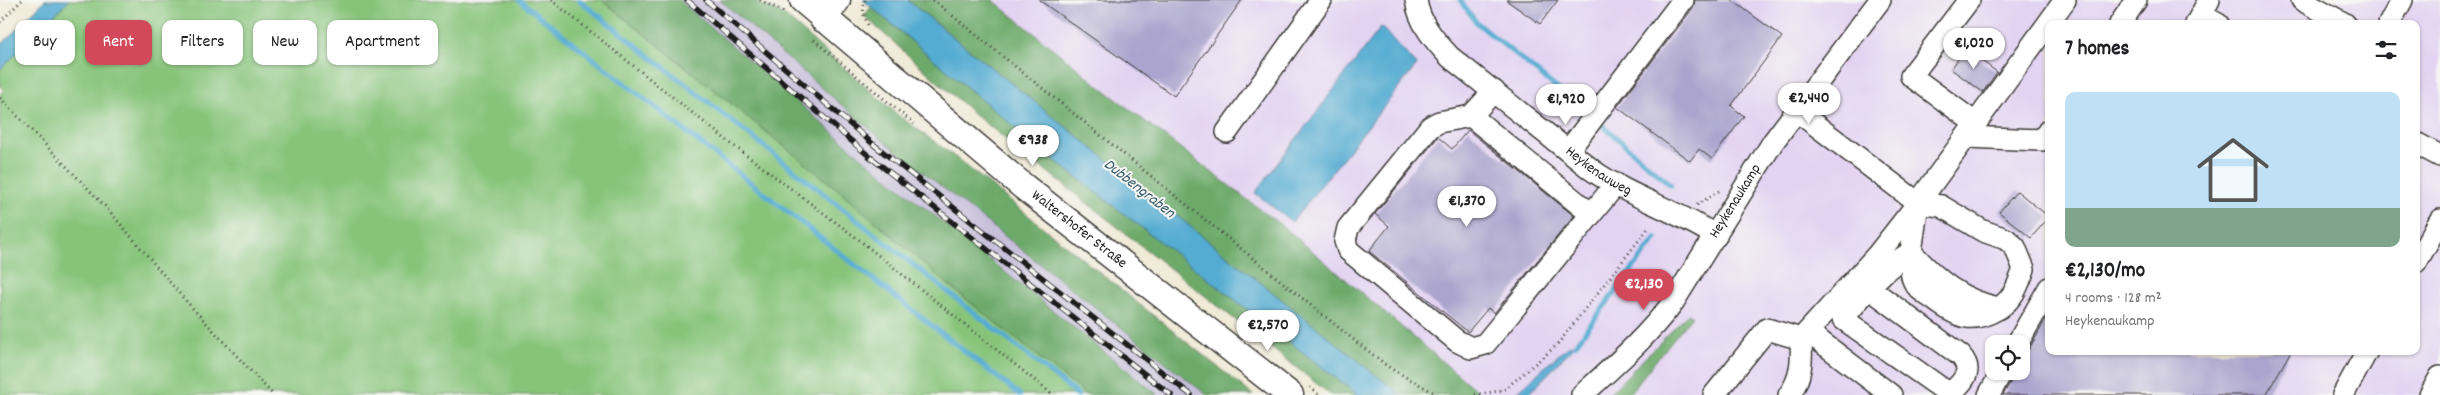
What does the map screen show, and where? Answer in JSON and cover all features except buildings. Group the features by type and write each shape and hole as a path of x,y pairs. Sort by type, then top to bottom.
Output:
{"main road":[{"name":"Waltershofer Straße","path":"796,5 830,10 1024,187 1290,395"}],"street":[{"path":"1227,132 1320,0"},
{"name":"Heykenauweg","path":"1416,0 1424,23 1434,40 1450,56 1568,151 1599,175 1688,219 1716,236"},
{"path":"1568,151 1683,0"},
{"name":"Heykenaukamp","path":"1582,395 1659,321 1716,236 1752,173 1880,0"},
{"path":"1969,0 1911,76 1971,130 2042,140 2045,136"},
{"path":"2051,20 2065,0"},
{"path":"2123,20 2136,0"},
{"path":"2302,0 2338,20"},
{"path":"2391,20 2402,0"},
{"path":"1789,395 1798,380 1802,362 1804,335 1878,254 1918,203 2045,28"},
{"path":"1494,91 1471,116 1439,122 1430,127 1348,228 1345,241 1348,250 1457,341 1471,348 1486,344 1616,184"},
{"path":"1797,111 1918,203 1941,206 1983,231 2006,238 2015,247 2024,269 2013,295 2009,301 1999,308 1977,304 1962,296 1929,271 1911,252"},
{"path":"1471,116 1591,214"},
{"path":"2420,145 2440,156"},
{"path":"1911,252 1918,203"},
{"path":"2420,256 2440,220"},
{"path":"1869,288 1962,356 1968,364 1968,372 1961,384 1953,391 1944,390 1844,319 1869,288 1892,263 1911,252"},
{"path":"2022,335 2045,295"},
{"path":"1714,395 1767,329 1804,335 1891,395"},
{"path":"2343,395 2365,355"},
{"path":"2430,395 2440,378"},
{"path":"1989,395 1997,380"}],"path":[{"path":"0,22 22,0"},
{"path":"551,0 1053,395"},
{"path":"760,0 786,14 796,5"},
{"path":"863,13 865,0"},
{"path":"933,0 1354,340 1390,368 1438,395"},
{"path":"0,98 105,206 185,300 273,395"},
{"path":"1696,207 1722,190 1726,193"},
{"path":"1475,395 1504,390 1557,345 1650,226"}],"shaded area":[{"path":"679,0 720,0 881,139 1207,395 1158,395 865,160"},
{"path":"993,0 2440,0 2440,395 1481,395 1291,233 1098,85"}],"green space":[{"path":"69,0 602,0 841,192 951,287 1086,395 0,395 0,94 4,90 0,86 0,70 15,55 15,65 75,65 75,20 49,20"},
{"path":"602,0 679,0 865,160 1158,395 1086,395 951,287 841,192"},
{"path":"720,0 753,0 785,16 898,115 950,153 1253,395 1207,395 881,139"},
{"path":"907,0 993,0 1098,85 1291,233 1482,395 1401,395"},
{"path":"871,7 1048,155 1358,395 1331,395 975,115 864,16"},
{"path":"1688,314 1692,316 1628,395 1608,395"}],"water":[{"path":"45,0 69,0 49,20 25,20"},
{"name":"Dubbengraben","path":"863,0 907,0 1401,395 1358,395 1048,155"},
{"path":"1381,27 1417,65 1292,222 1255,193"},
{"path":"15,31 15,55 0,70 0,46"},
{"path":"1575,345 1528,395 1514,395 1568,346"}],"waterway":[{"path":"519,0 1020,395"},
{"path":"579,0 1078,395"},
{"path":"1460,0 1477,23 1580,107"},
{"path":"1601,124 1671,185"},
{"path":"1575,345 1656,238"}],"railway":[{"path":"687,0 869,156 1171,395"},
{"path":"706,0 873,144 1191,395"}]}
